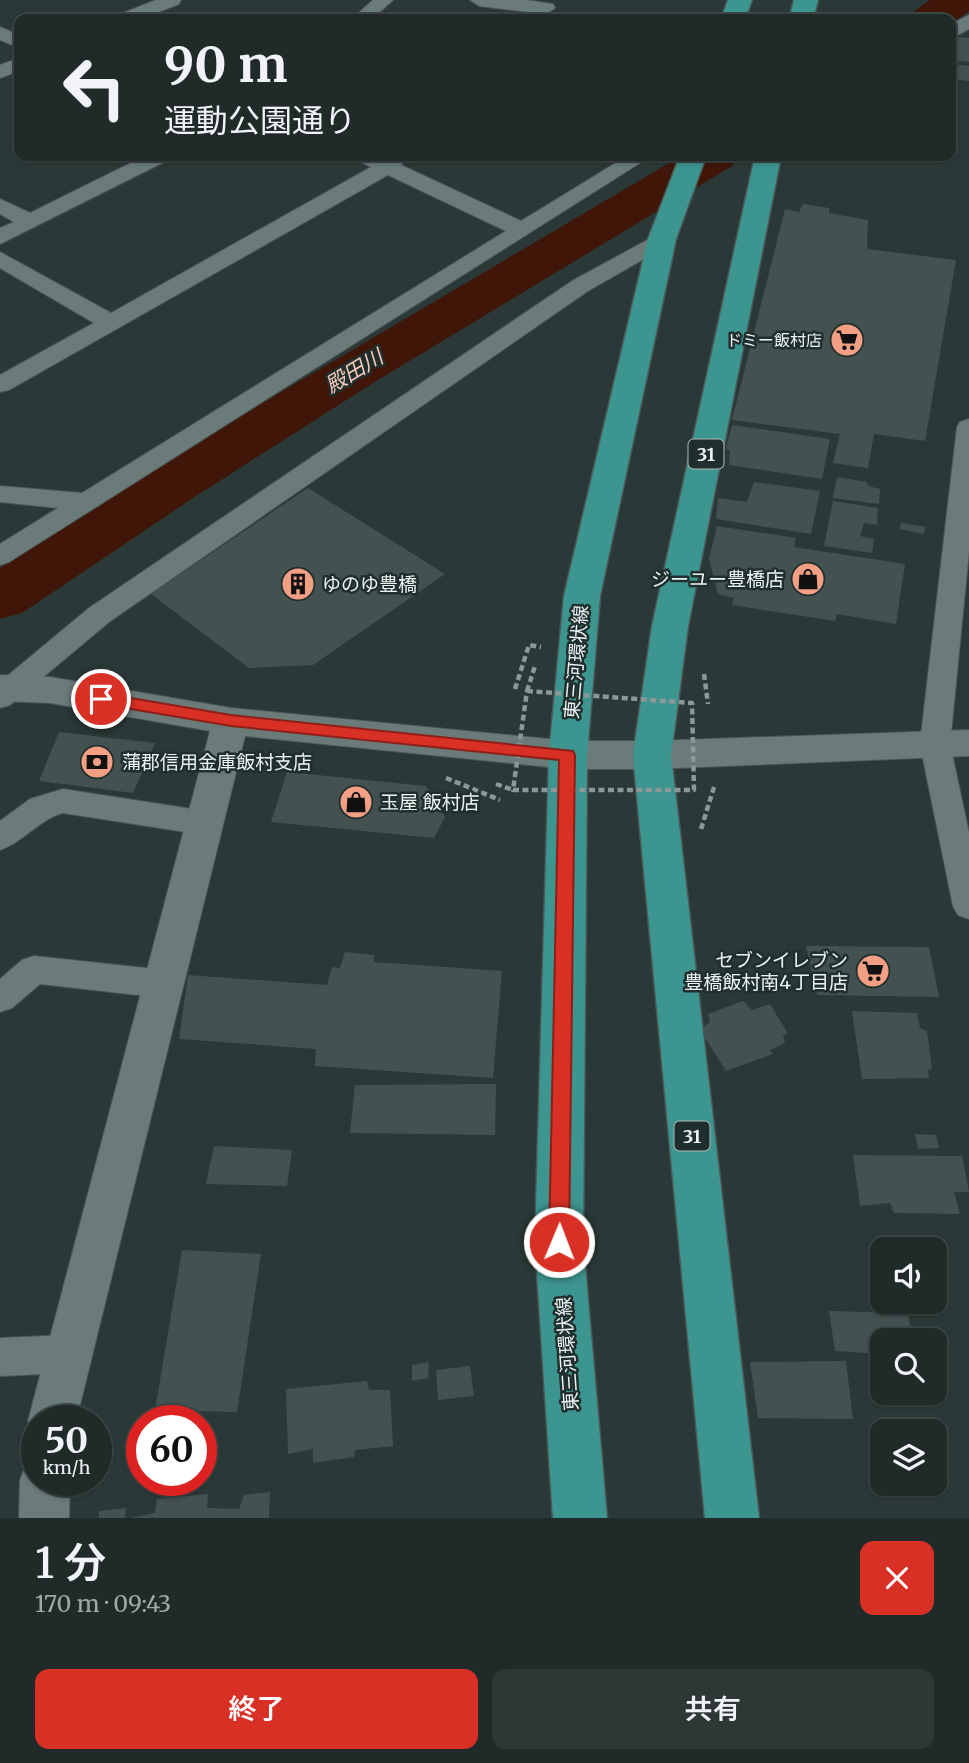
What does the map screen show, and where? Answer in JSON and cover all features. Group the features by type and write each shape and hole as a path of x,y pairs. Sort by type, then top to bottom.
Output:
{"main road":[{"name":"東三河環状線","path":"580,1518 559,1242 568,755 582,596 662,239 690,161"},
{"name":"31","path":"732,1518 652,755 670,626 767,161"}],"street":[{"path":"137,14 172,0"},
{"path":"367,14 384,0"},
{"path":"479,0 543,9"},
{"path":"0,237 151,161"},
{"path":"0,385 393,161 520,229"},
{"path":"0,556 633,161"},
{"path":"0,205 30,222"},
{"path":"4,692 99,615 580,286 662,239"},
{"path":"0,259 111,323"},
{"path":"969,435 952,744 969,906"},
{"path":"0,494 86,502"},
{"path":"4,692 50,690 231,721 568,755 652,755 952,744"},
{"path":"56,1405 231,721"},
{"path":"0,838 41,807 63,801 205,823"},
{"path":"0,998 34,970 164,984"},
{"path":"0,1357 69,1353"},
{"path":"44,1518 45,1496"}],"path":[{"path":"515,689 528,645 541,647 527,691 513,790 694,790 692,703 527,691"}],"building":[{"path":"956,37 969,38 969,62 956,61"},
{"path":"956,65 969,66 969,81 956,80"},
{"name":"ドミー飯村店","path":"803,204 829,208 829,213 868,220 867,249 956,260 925,441 874,434 868,468 833,463 840,434 732,420 785,209 799,212"},
{"path":"732,425 830,439 822,479 729,465 730,451 726,449"},
{"path":"837,477 867,482 868,486 880,489 879,504 833,498"},
{"path":"754,482 820,491 811,534 716,519 718,498 747,502"},
{"name":"ゆのゆ豊橋","path":"308,488 445,574 313,665 249,668 151,594"},
{"path":"833,501 878,508 877,525 864,523 860,536 874,539 872,553 824,546"},
{"path":"901,523 926,527 923,534 900,529"},
{"name":"ジーユー豊橋店","path":"717,526 796,538 794,547 905,564 896,624 837,614 835,621 732,605 734,598 718,594 709,558"},
{"name":"蒲郡信用金庫飯村支店","path":"59,732 155,743 133,793 39,781"},
{"name":"玉屋 飯村店","path":"287,772 426,786 445,817 434,838 271,822"},
{"name":"セブンイレブン 豊橋飯村南4丁目店","path":"806,946 929,947 939,997 817,995"},
{"path":"345,952 374,955 374,962 502,971 493,1078 315,1066 316,1049 179,1039 188,975 327,985 332,967 340,968"},
{"path":"743,1001 752,1010 770,1004 788,1034 783,1035 785,1043 770,1050 773,1054 726,1071 700,1030 710,1022 708,1014"},
{"path":"852,1011 917,1013 920,1028 927,1031 932,1069 928,1070 929,1078 862,1079"},
{"path":"496,1084 495,1135 350,1133 355,1085"},
{"path":"915,1134 936,1135 939,1148 918,1149"},
{"path":"214,1146 292,1150 287,1186 206,1184"},
{"path":"853,1155 962,1156 969,1192 954,1192 960,1214 894,1213 890,1203 860,1206"},
{"path":"182,1250 261,1254 237,1412 217,1412 217,1405 156,1405"},
{"path":"829,1311 908,1314 910,1328 870,1328 870,1353 835,1351"},
{"path":"846,1361 853,1419 758,1418 750,1362"},
{"path":"429,1362 428,1378 412,1381 412,1365"},
{"path":"470,1366 474,1396 438,1400 436,1370"},
{"path":"367,1381 369,1390 390,1390 393,1446 355,1450 354,1457 313,1463 313,1449 288,1454 286,1389"},
{"path":"270,1492 269,1518 130,1518 155,1513 157,1499 208,1496 207,1508 239,1509 244,1495"},
{"path":"126,1508 125,1518 99,1518 99,1511"}],"waterway":[{"name":"殿田川","path":"938,14 957,0"},
{"name":"殿田川","path":"0,598 264,426 707,161"}],"place":[{"name":"ドミー飯村店","path":"847,340"},
{"name":"ジーユー豊橋店","path":"808,579"},
{"name":"ゆのゆ豊橋","path":"298,584"},
{"name":"蒲郡信用金庫飯村支店","path":"97,762"},
{"name":"玉屋 飯村店","path":"356,802"},
{"name":"セブンイレブン 豊橋飯村南4丁目店","path":"873,971"}],"route":[{"path":"101,699 231,721 568,755 559,1242"}]}
